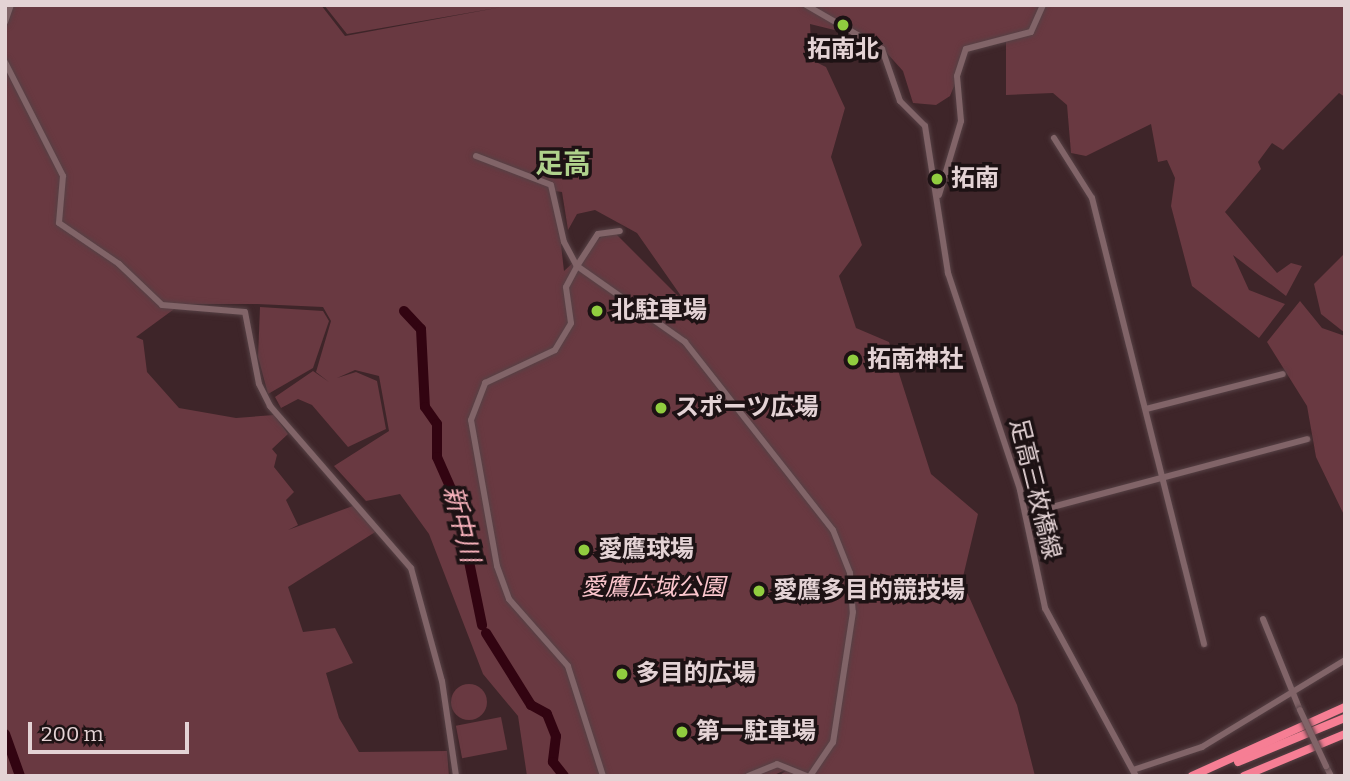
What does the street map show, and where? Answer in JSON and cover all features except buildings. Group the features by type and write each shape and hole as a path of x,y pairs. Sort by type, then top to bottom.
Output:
{"highway":[{"path":"1192,776 1345,707"},
{"path":"1203,776 1345,718"},
{"path":"1244,776 1345,735"}],"street":[{"path":"5,22 11,5"},
{"name":"足高三枚橋線","path":"806,5 882,49 900,101 925,126 939,195 948,273 986,372 1026,514 1048,618 1135,773"},
{"path":"939,195 961,121 957,76 966,49 1031,32 1043,5"},
{"path":"5,62 63,176 59,223 119,264 162,305 245,312 259,384 270,406 411,568 442,681 456,776"},
{"path":"1054,138 1092,198 1204,644"},
{"path":"476,156 551,185 564,242 577,266 685,342 766,439 841,544 853,612 833,742 809,776 777,764 748,776"},
{"path":"603,776 563,657 509,599 501,577 471,420 476,393 485,383 555,351 571,323 566,287 577,266 598,234 620,232"},
{"path":"1146,409 1283,374"},
{"path":"1026,514 1164,480 1307,439"},
{"path":"1264,619 1292,692 1331,776"},
{"path":"1135,773 1202,747 1345,660"}],"green space":[{"name":"愛鷹広域公園","path":"5,5 321,5 345,36 502,7 347,34 324,5 1345,5 1345,97 1339,93 1283,150 1272,143 1258,162 1261,169 1225,212 1277,273 1291,263 1302,266 1286,296 1233,255 1249,290 1285,304 1259,338 1192,286 1171,206 1175,178 1167,160 1158,162 1151,124 1086,156 1071,153 1067,105 1053,93 1006,95 1006,42 970,47 950,96 936,105 913,103 903,71 875,40 810,24 812,60 826,67 845,108 831,157 862,245 839,276 856,328 889,342 931,474 978,514 962,581 1017,705 1035,776 778,776 794,766 772,776 527,776 518,716 483,674 429,534 400,494 366,501 334,466 389,431 379,376 355,370 337,378 356,372 377,381 386,429 348,447 312,405 298,399 281,408 275,397 313,371 329,382 316,372 331,321 323,307 181,304 136,337 143,340 147,372 179,408 236,418 274,415 288,434 272,449 277,455 274,467 294,492 286,500 298,525 288,530 358,504 380,529 288,587 303,632 335,628 353,663 326,673 339,718 359,752 447,751 449,776 5,776","holes":["555,191 562,192 568,230 577,214 595,210 637,233 688,306 616,234 601,237 564,271"]},
{"path":"1345,253 1345,333 1321,314 1314,284"},
{"path":"1300,301 1322,328 1345,336 1345,517 1316,457 1307,406 1267,342"},
{"path":"260,307 323,311 329,321 313,368 268,394 258,357"},
{"path":"469,684 482,689 487,702 482,715 469,720 456,715 451,702 456,689"},
{"path":"501,717 507,749 462,758 456,726"}],"waterway":[{"name":"新中川","path":"404,311 421,329 425,407 437,424 437,457 467,525 465,542 482,625"},
{"name":"新中川","path":"486,633 531,705 547,714 556,736 553,762 564,776"},
{"path":"5,734 20,776"}],"place":[{"name":"拓南北","path":"843,25"},
{"name":"拓南","path":"937,179"},
{"name":"北駐車場","path":"597,311"},
{"name":"拓南神社","path":"853,360"},
{"name":"スポーツ広場","path":"661,408"},
{"name":"愛鷹球場","path":"584,550"},
{"name":"愛鷹多目的競技場","path":"759,591"},
{"name":"多目的広場","path":"622,674"},
{"name":"第一駐車場","path":"682,732"}],"district":[{"name":"足高","path":"563,164"}]}
